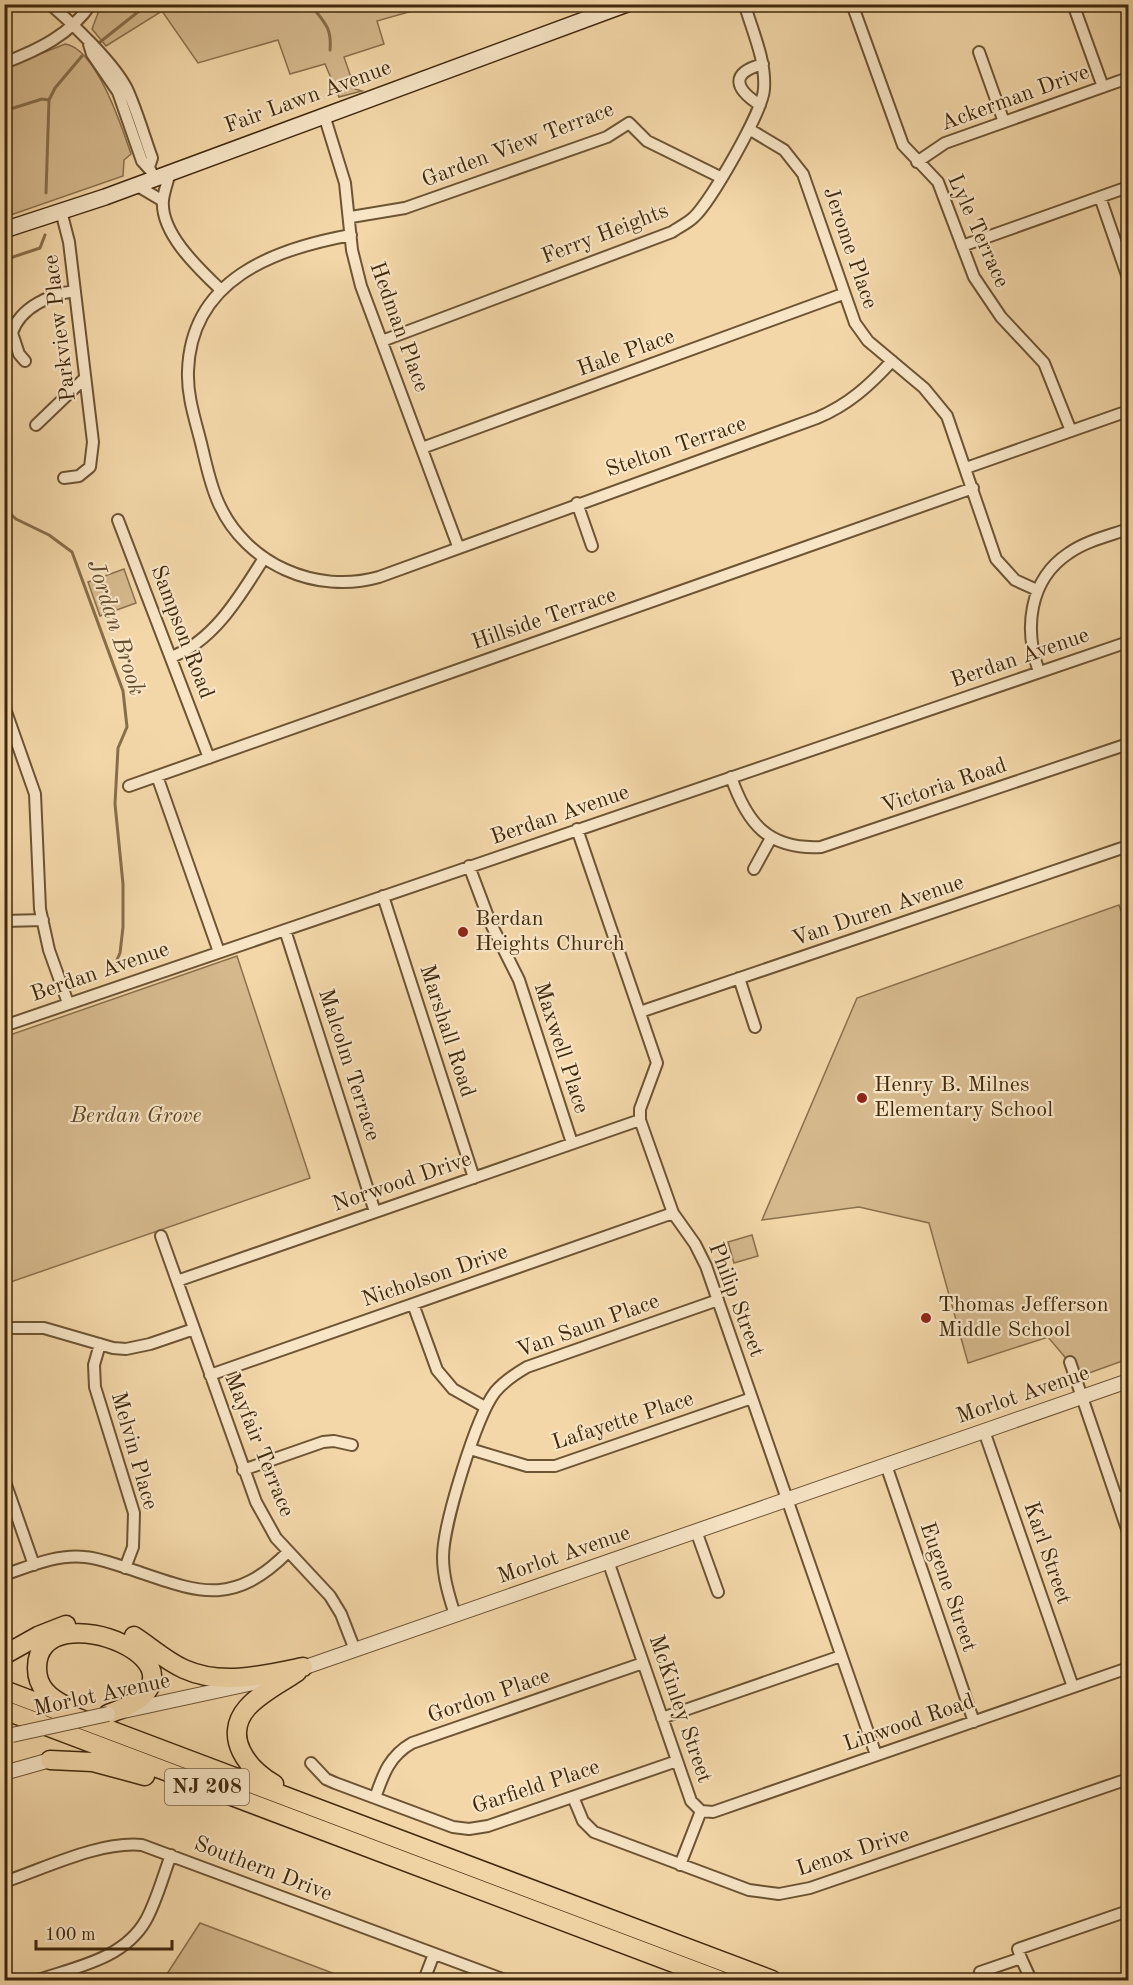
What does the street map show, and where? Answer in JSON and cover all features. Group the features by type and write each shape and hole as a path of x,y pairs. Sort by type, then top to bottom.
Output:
{"highway":[{"path":"4,1656 49,1630 85,1624 124,1632 183,1669 204,1676 240,1677 303,1668"},
{"path":"108,1713 128,1707 148,1689 151,1672 144,1657 120,1641 98,1635 63,1637 48,1645 39,1657 37,1671 46,1693 59,1703 144,1743"},
{"path":"303,1668 246,1709 238,1725 238,1742 244,1758 257,1773 337,1816"},
{"name":"NJ 208","path":"4,1690 772,1980"},
{"name":"NJ 208","path":"4,1710 719,1980"},
{"path":"50,1760 93,1762 123,1768 306,1832 410,1864"}],"main road":[{"name":"Fair Lawn Avenue","path":"4,230 135,185 152,173 170,172 627,4"}],"street":[{"path":"50,4 89,44 92,54 118,92 142,161 152,173"},
{"path":"4,63 50,43 72,26 91,4"},
{"name":"Lyle Terrace","path":"852,4 898,134 917,162 933,175 943,190 974,277 990,304 1044,363 1071,431"},
{"path":"1073,4 1103,87"},
{"name":"Ferry Heights","path":"382,341 672,232 694,217 749,129 764,91 762,64 744,6"},
{"path":"979,52 1004,122"},
{"path":"760,105 746,96 740,89 739,83 741,73 747,68 762,64"},
{"name":"Ackerman Drive","path":"917,162 945,143 1128,78"},
{"name":"Hedman Place","path":"324,115 345,183 351,216 351,235 362,286 459,546"},
{"name":"Garden View Terrace","path":"351,216 405,208 607,136 629,123 647,141 720,177"},
{"name":"Jerome Place","path":"749,129 784,150 803,174 855,323 868,341 936,401 946,416 1001,568 1015,580 1037,590"},
{"path":"170,172 163,201 171,231 194,264 221,290"},
{"path":"135,185 163,201"},
{"path":"963,246 1128,188"},
{"path":"1100,197 1128,278"},
{"name":"Parkview Place","path":"61,211 69,242 93,442 90,467 79,476 64,478"},
{"name":"Stelton Terrace","path":"351,235 301,245 266,257 221,290 206,310 189,354 188,389 219,505 237,533 264,558 302,576 344,582 379,577 577,503 838,410 856,397 892,361"},
{"path":"25,361 19,354 12,333 17,322 49,296 75,291"},
{"name":"Hale Place","path":"422,448 843,294"},
{"path":"36,425 85,378"},
{"path":"966,468 1128,411"},
{"name":"Hillside Terrace","path":"129,786 973,488"},
{"path":"577,503 592,546"},
{"name":"Sampson Road","path":"118,520 209,758"},
{"path":"1039,672 1031,649 1031,619 1037,590 1048,572 1070,552 1087,543 1128,529"},
{"path":"171,657 188,651 206,637 239,597 264,558"},
{"name":"Berdan Avenue","path":"4,1026 1128,642"},
{"path":"4,706 34,794 37,814 38,890 49,951 68,1004"},
{"name":"Victoria Road","path":"731,777 744,812 761,831 771,838 808,848 834,844 1128,744"},
{"path":"157,776 219,952"},
{"path":"578,829 657,1063 640,1109 640,1119"},
{"path":"754,869 771,838"},
{"name":"Van Duren Avenue","path":"640,1012 1128,846"},
{"name":"Maxwell Place","path":"469,866 490,922 519,980 572,1143"},
{"name":"Marshall Road","path":"384,896 474,1178"},
{"path":"4,921 43,920"},
{"name":"Malcolm Terrace","path":"285,930 375,1212"},
{"path":"739,978 755,1027"},
{"name":"Norwood Drive","path":"177,1281 640,1119"},
{"name":"Philip Street","path":"640,1119 673,1213 702,1255 876,1755"},
{"name":"Nicholson Drive","path":"210,1375 673,1213"},
{"name":"Mayfair Terrace","path":"161,1236 243,1470 265,1521 288,1552 308,1570 330,1596 355,1650"},
{"name":"Van Saun Place","path":"455,1615 443,1569 444,1539 470,1449 485,1407 503,1383 527,1367 718,1300"},
{"path":"413,1304 437,1370 453,1389 485,1407"},
{"path":"4,1328 44,1328 120,1348 138,1348 194,1329"},
{"name":"Melvin Place","path":"100,1344 94,1365 95,1388 134,1514 134,1547 125,1568"},
{"path":"1070,1362 1128,1533"},
{"name":"Morlot Avenue","path":"8,1736 108,1713 221,1692 303,1668 1128,1381"},
{"name":"Lafayette Place","path":"470,1449 527,1466 555,1466 752,1398"},
{"name":"Karl Street","path":"984,1431 1073,1688"},
{"path":"243,1470 323,1442 334,1441 352,1445"},
{"name":"Eugene Street","path":"886,1465 974,1722"},
{"path":"4,1479 34,1565"},
{"path":"1117,1499 1128,1495"},
{"path":"696,1531 718,1592"},
{"path":"4,1575 73,1556 98,1559 189,1588 220,1591 257,1580 288,1552"},
{"name":"McKinley Street","path":"608,1562 691,1801 701,1811 680,1865"},
{"path":"662,1718 841,1656"},
{"name":"Gordon Place","path":"375,1798 389,1762 395,1754 411,1743 643,1663"},
{"name":"Linwood Road","path":"701,1811 713,1812 1128,1668"},
{"path":"4,1773 50,1760"},
{"name":"Garfield Place","path":"311,1763 326,1779 453,1827 469,1829 488,1826 677,1761"},
{"name":"Lenox Drive","path":"573,1797 583,1821 594,1832 749,1890 779,1894 794,1892 1128,1779"},
{"name":"Southern Drive","path":"4,1882 116,1846 142,1845 505,1980"},
{"path":"38,1980 68,1976 106,1957 132,1938 146,1919 171,1854"},
{"path":"1031,1980 1018,1949 1128,1911"},
{"path":"424,1980 434,1954"},
{"path":"980,1972 1021,1958"}],"green space":[{"path":"101,4 433,5 377,21 384,44 344,57 355,89 362,91 339,97 325,64 290,74 278,40 198,63 162,11 106,46 92,29"},
{"path":"65,44 76,49 97,73 114,108 131,154 124,160 123,176 5,217 5,68"},
{"path":"124,569 136,603 100,616 88,582"},
{"path":"1119,905 1128,933 1128,1359 1075,1378 1069,1362 1048,1337 968,1363 929,1223 859,1207 762,1220 857,998"},
{"name":"Berdan Grove","path":"237,956 310,1178 5,1284 4,1037"},
{"path":"752,1235 758,1256 734,1263 728,1242"},
{"path":"200,1923 351,1980 163,1980"}],"waterway":[{"name":"Jordan Brook","path":"100,42 148,4"},
{"path":"310,4 328,30 330,50"},
{"name":"Jordan Brook","path":"46,193 49,100 55,88 82,56"},
{"path":"4,111 42,99 49,100"},
{"name":"Jordan Brook","path":"4,260 40,248 45,235"},
{"name":"Jordan Brook","path":"4,508 16,519 49,535 72,552 123,691 127,727 118,748 115,804 123,884 123,927 120,953 112,971"}],"place":[{"name":"Berdan Heights Church","path":"463,932"},
{"name":"Henry B. Milnes Elementary School","path":"862,1098"},
{"name":"Thomas Jefferson Middle School","path":"926,1318"}]}
